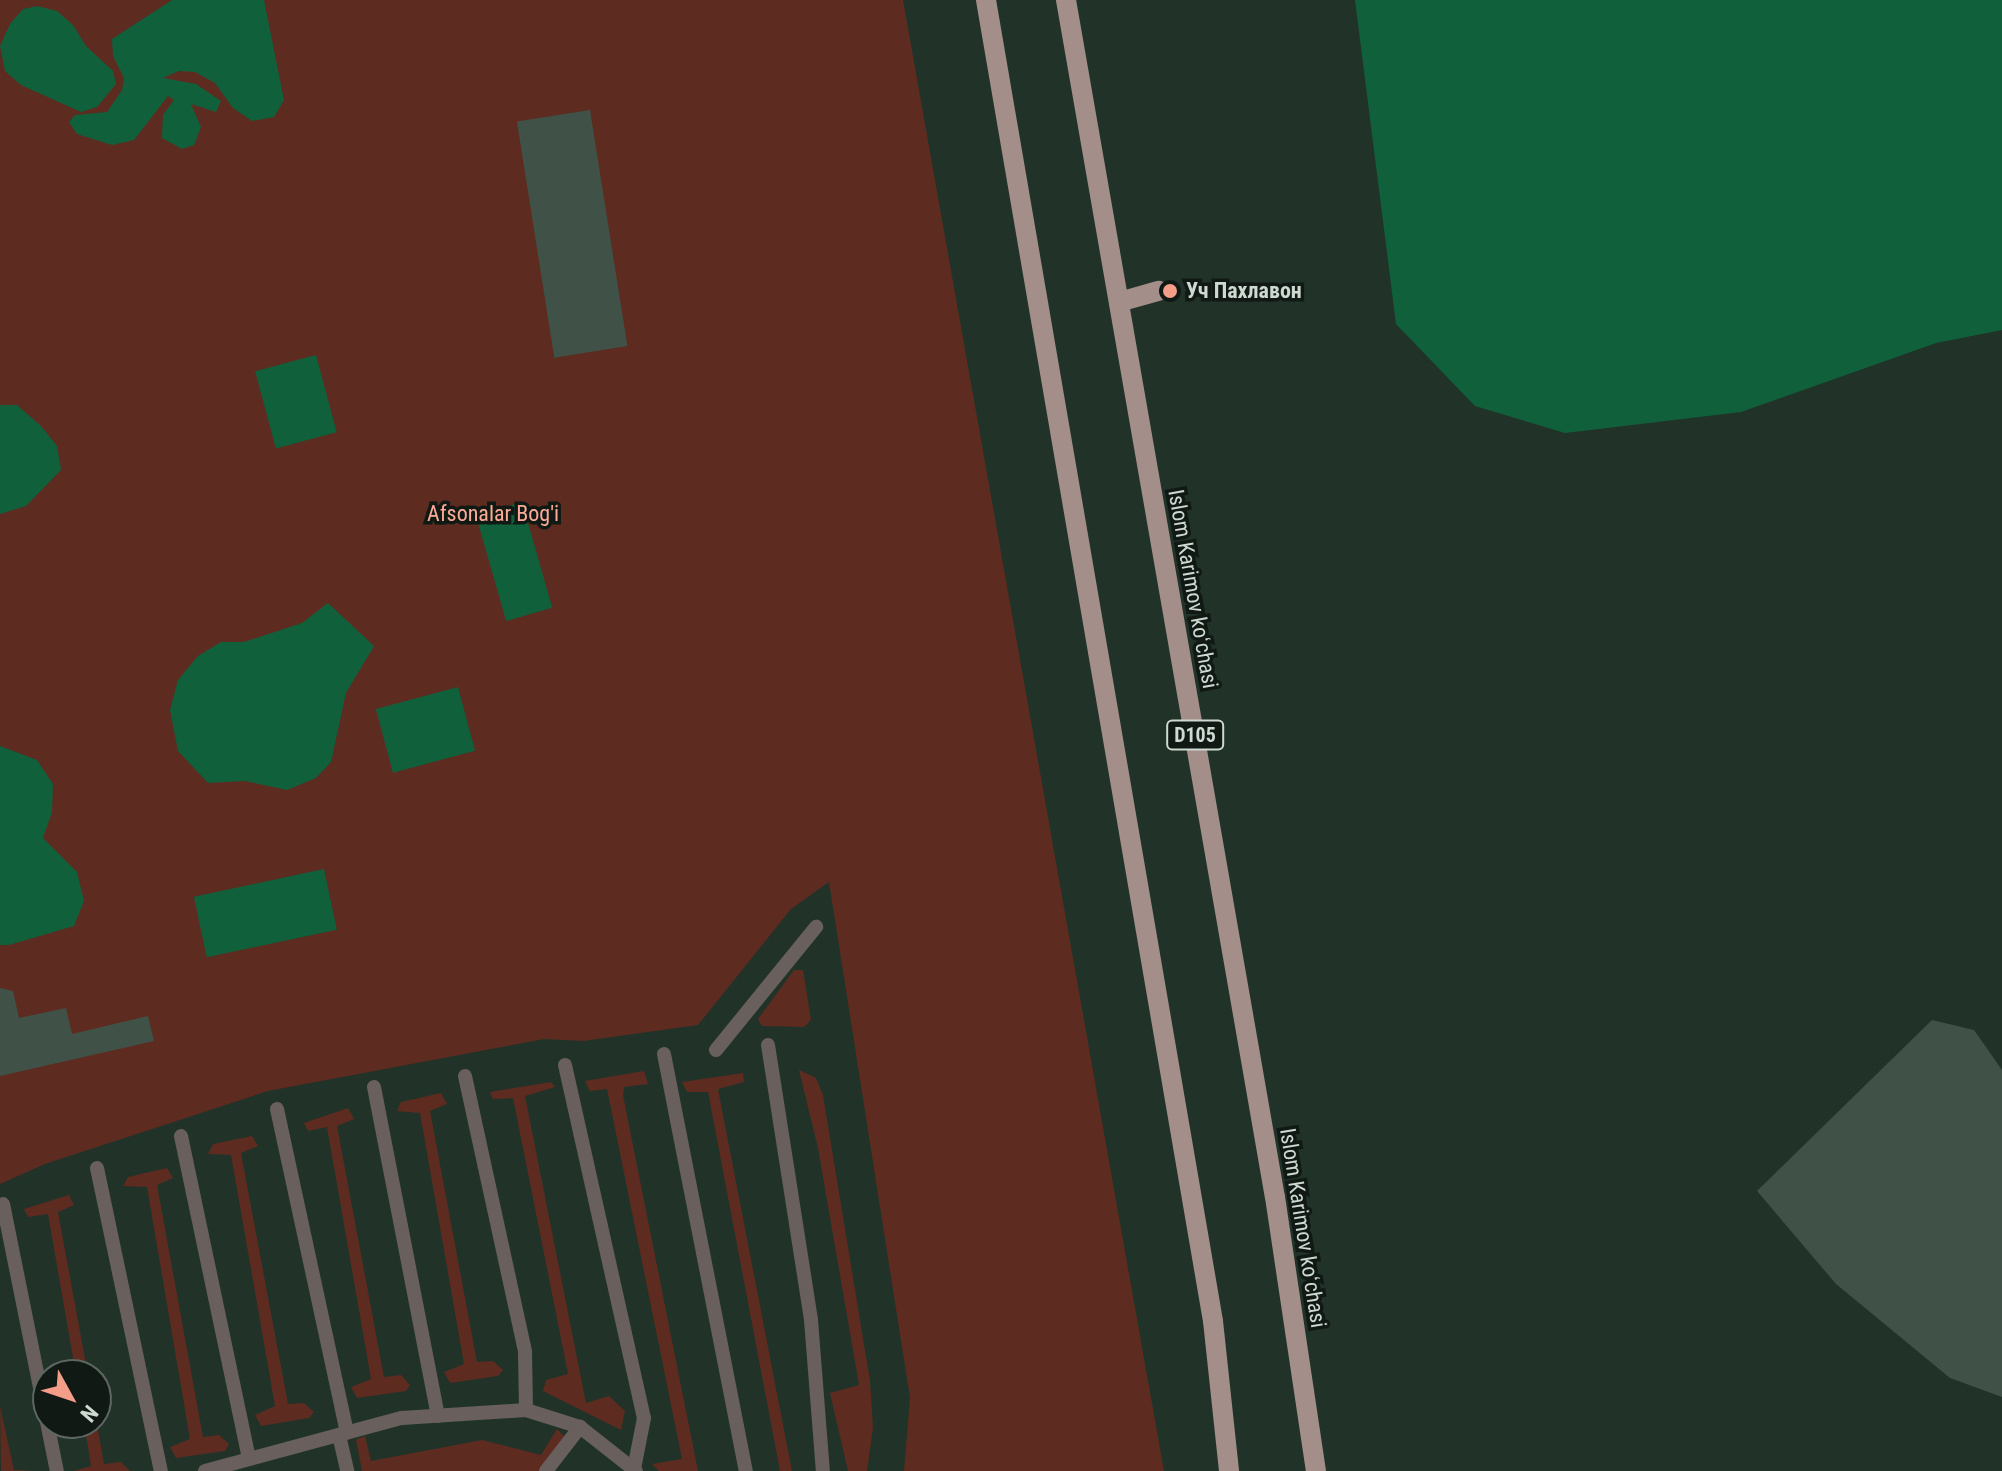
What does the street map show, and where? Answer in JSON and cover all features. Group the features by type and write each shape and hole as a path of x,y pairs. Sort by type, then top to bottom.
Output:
{"main road":[{"path":"986,0 1213,1321 1229,1471"},
{"name":"Islom Karimov koʻchasi","path":"1066,0 1275,1197 1316,1471"},
{"path":"1119,302 1158,291"}],"lane":[{"path":"716,1050 816,927"},
{"path":"768,1045 811,1320 823,1471"},
{"path":"664,1054 746,1471"},
{"path":"205,1471 402,1418 526,1410 580,1427 635,1470 644,1418 565,1065"},
{"path":"465,1076 525,1352 526,1410"},
{"path":"374,1087 438,1416"},
{"path":"277,1109 343,1434 347,1471"},
{"path":"181,1136 249,1459"},
{"path":"97,1168 161,1471"},
{"path":"3,1204 57,1471"},
{"path":"546,1471 580,1427"}],"green space":[{"name":"Afsonalar Bog'i","path":"0,0 903,0 1164,1471 904,1471 910,1398 829,882 791,909 698,1025 583,1041 544,1039 268,1091 45,1164 0,1184"},
{"path":"794,970 803,970 811,1020 804,1027 762,1026 758,1019"},
{"path":"799,1070 816,1078 823,1095 870,1381 873,1428 867,1471 848,1471 830,1393 859,1385 818,1148"},
{"path":"644,1071 648,1084 624,1087 623,1095 698,1471 659,1471 652,1464 682,1459 607,1089 590,1091 585,1081"},
{"path":"743,1073 744,1082 718,1089 792,1471 780,1471 708,1092 687,1092 682,1082"},
{"path":"551,1082 555,1087 525,1096 586,1403 609,1396 625,1411 621,1430 543,1391 546,1380 568,1374 513,1098 493,1099 490,1092"},
{"path":"441,1093 447,1104 430,1111 477,1362 493,1361 503,1370 498,1376 450,1383 444,1372 464,1364 420,1113 397,1111 401,1102"},
{"path":"348,1108 354,1119 337,1126 384,1377 401,1375 410,1385 406,1391 357,1398 351,1387 371,1379 327,1127 308,1131 304,1123"},
{"path":"252,1136 258,1146 241,1153 288,1404 304,1403 314,1412 309,1418 261,1426 255,1415 275,1406 231,1155 208,1154 213,1144"},
{"path":"167,1168 173,1178 157,1185 203,1437 219,1435 229,1444 225,1451 176,1458 170,1447 190,1439 147,1187 123,1186 128,1177"},
{"path":"69,1195 74,1205 58,1212 85,1359 73,1359 48,1214 28,1217 24,1209"},
{"path":"0,1406 14,1470 36,1471 1,1471"},
{"path":"557,1429 567,1439 539,1471 362,1471 356,1440 365,1436 371,1461 482,1440 541,1455"},
{"path":"87,1439 100,1439 104,1464 121,1462 130,1471 74,1471 91,1466"}],"shaded area":[{"path":"172,0 264,0 284,100 274,117 252,121 233,108 215,83 195,72 179,71 163,78 196,84 221,101 216,112 191,104 201,127 194,145 182,149 162,138 163,115 174,100 168,96 134,140 112,145 77,134 69,122 75,115 107,112 122,90 124,78 113,56 112,39"},
{"path":"1355,0 2002,0 2002,330 1936,343 1741,412 1565,433 1475,406 1396,324"},
{"path":"37,6 57,11 73,25 86,46 113,71 116,84 97,107 81,112 21,85 5,71 0,46 10,24 23,9"},
{"path":"316,355 337,432 276,449 255,371"},
{"path":"0,405 17,405 41,426 57,446 61,470 26,506 0,514"},
{"path":"522,502 552,608 506,621 476,515"},
{"path":"328,603 374,646 346,693 331,762 316,778 287,790 245,781 208,783 178,751 170,710 178,680 198,656 221,642 244,642 302,623"},
{"path":"458,687 475,751 393,773 376,709"},
{"path":"0,746 37,760 53,784 52,812 43,838 77,872 84,901 74,926 9,945 0,945"},
{"path":"324,869 337,930 207,957 194,897"}],"building":[{"path":"590,110 627,346 554,358 517,122"},
{"path":"0,988 13,991 19,1018 66,1008 72,1034 148,1016 154,1041 0,1076"},
{"path":"1932,1020 1974,1030 2002,1070 2002,1397 1950,1378 1836,1284 1757,1191"}],"place":[{"name":"Уч Пахлавон","path":"1170,291"}]}
